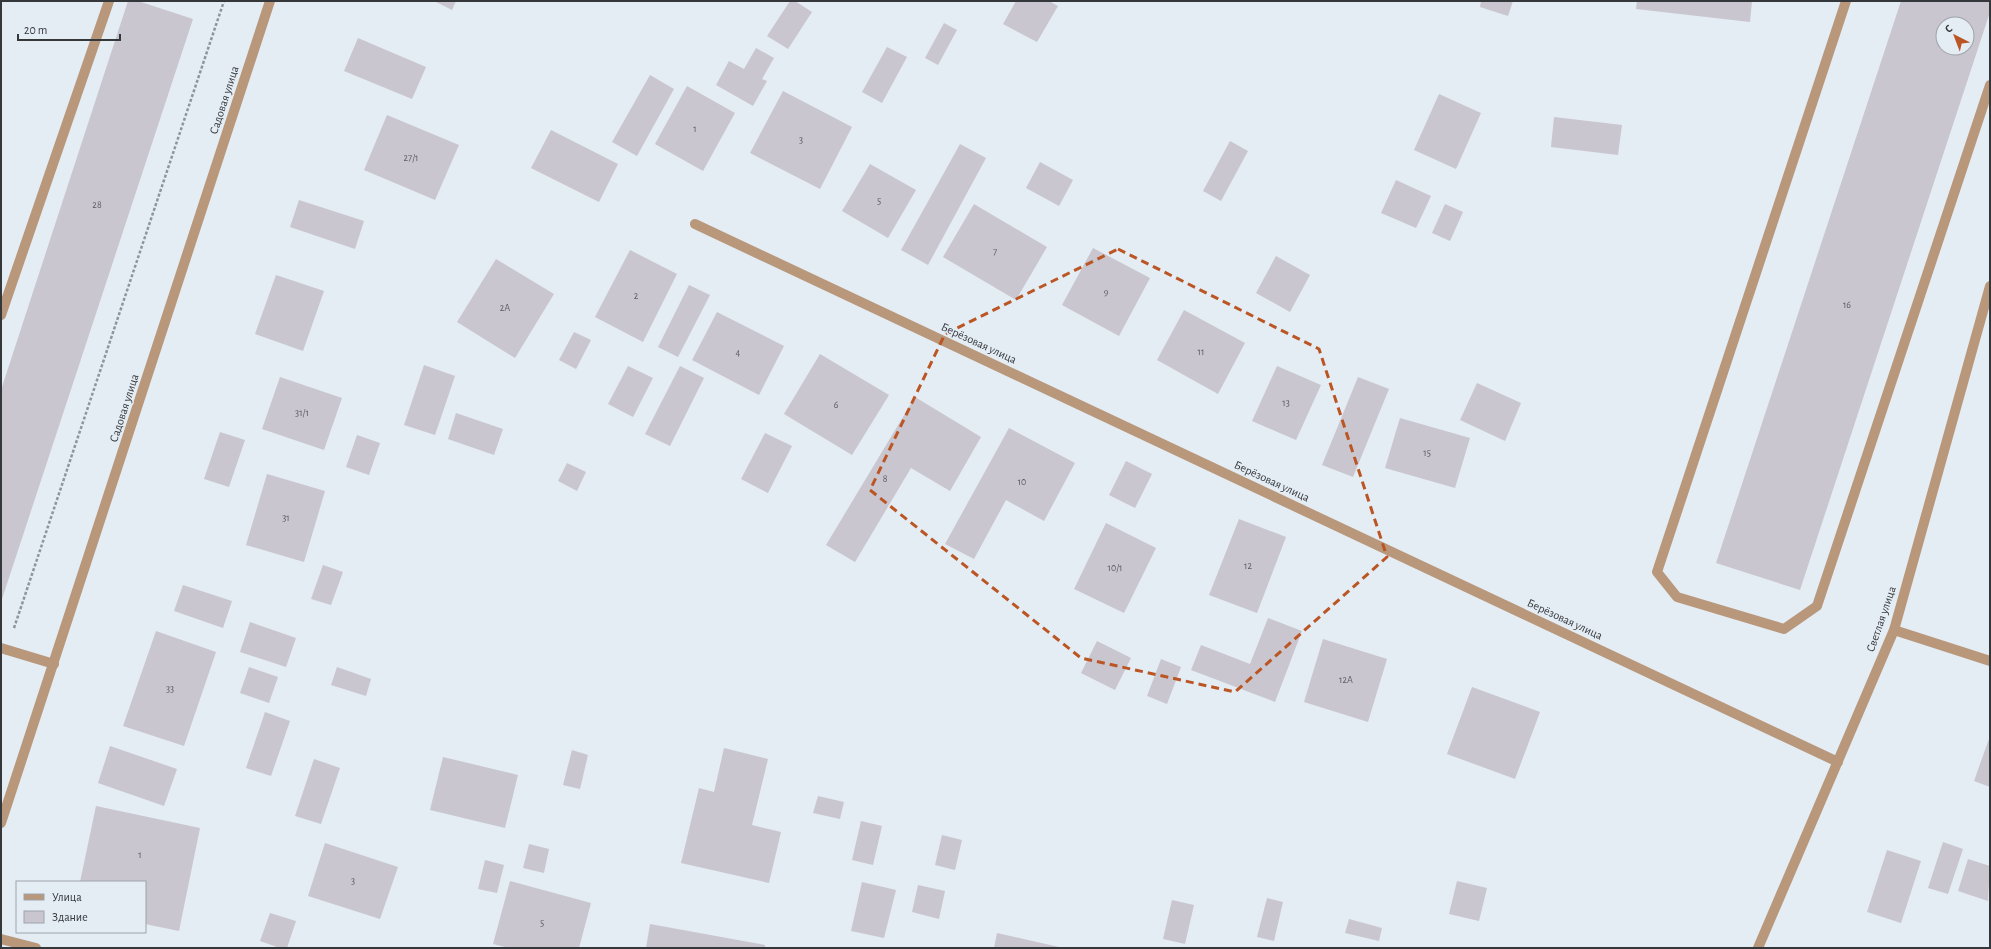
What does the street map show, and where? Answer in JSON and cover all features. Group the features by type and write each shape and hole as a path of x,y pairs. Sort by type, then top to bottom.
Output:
{"street":[{"path":"1,315 109,1"},
{"path":"259,1 270,3"},
{"path":"1846,1 1657,572 1677,597 1784,628 1817,606 1990,85"},
{"name":"Садовая улица","path":"1,823 270,3"},
{"name":"Берёзовая улица","path":"695,224 1838,762"},
{"name":"Светлая улица","path":"1758,948 1894,630 1990,286"},
{"path":"1894,630 1990,661"},
{"path":"4,649 54,664"},
{"path":"1,940 36,948"}],"path":[{"path":"4,649 224,1"}],"highlighted area":[{"path":"1118,249 1319,349 1387,557 1235,692 1081,658 870,490 945,334"}],"building":[{"path":"128,1 138,1 193,19 1,602 1,390"},
{"path":"434,1 456,1 452,10"},
{"path":"790,1 795,1 812,12 788,49 767,36"},
{"path":"1016,1 1049,1 1058,6 1037,42 1003,24"},
{"path":"1481,1 1513,1 1508,16 1480,7"},
{"path":"1637,1 1752,1 1750,22 1636,9"},
{"path":"1901,1 1990,1 1990,12 1800,590 1716,563"},
{"path":"944,23 957,30 938,65 925,58"},
{"path":"358,38 426,67 412,99 344,71"},
{"path":"887,47 907,57 882,103 862,92"},
{"path":"756,48 774,58 762,79 767,81 753,106 716,85 729,61 744,69"},
{"path":"650,75 674,89 637,156 612,142"},
{"path":"687,86 735,113 703,171 655,144"},
{"path":"783,91 852,127 820,189 750,153"},
{"path":"1439,94 1481,113 1456,169 1414,150"},
{"path":"387,115 459,145 435,200 364,170"},
{"path":"1554,117 1622,125 1618,155 1551,147"},
{"path":"551,130 618,164 599,202 531,168"},
{"path":"1230,141 1248,151 1221,201 1203,191"},
{"path":"960,144 986,158 928,265 901,250"},
{"path":"1040,162 1073,180 1059,206 1026,188"},
{"path":"870,164 916,190 888,238 842,211"},
{"path":"1396,180 1431,196 1416,228 1381,213"},
{"path":"299,200 364,221 355,249 290,227"},
{"path":"974,204 1047,247 1016,300 943,257"},
{"path":"1445,204 1463,212 1450,241 1432,233"},
{"path":"1093,248 1150,278 1119,336 1062,305"},
{"path":"630,250 677,274 643,342 595,317"},
{"path":"1276,256 1310,275 1290,312 1256,293"},
{"path":"496,259 554,294 515,358 457,322"},
{"path":"276,275 324,291 303,351 255,334"},
{"path":"689,285 710,295 678,357 658,347"},
{"path":"1184,310 1245,343 1218,394 1157,360"},
{"path":"717,312 784,346 759,395 692,360"},
{"path":"574,332 591,340 576,369 559,360"},
{"path":"820,354 889,395 852,455 784,414"},
{"path":"424,365 455,376 435,435 404,425"},
{"path":"628,366 653,378 633,417 608,404"},
{"path":"680,366 704,378 670,446 645,434"},
{"path":"1277,366 1321,385 1296,440 1252,421"},
{"path":"280,377 342,398 324,450 262,429"},
{"path":"1358,377 1389,389 1353,477 1322,465"},
{"path":"1477,383 1521,403 1505,441 1460,420"},
{"path":"915,397 981,437 950,491 911,468 855,562 826,545"},
{"path":"456,413 503,429 494,455 448,439"},
{"path":"1400,418 1470,438 1455,488 1385,468"},
{"path":"1009,428 1075,463 1044,521 1006,500 974,559 945,544"},
{"path":"220,432 245,440 229,487 204,479"},
{"path":"765,433 792,446 768,493 741,479"},
{"path":"357,435 380,443 369,475 346,467"},
{"path":"1126,461 1152,474 1135,508 1109,495"},
{"path":"567,463 586,472 577,491 558,481"},
{"path":"267,474 325,491 304,562 246,545"},
{"path":"1239,519 1286,537 1257,613 1209,595"},
{"path":"1106,523 1156,548 1124,613 1074,589"},
{"path":"323,565 343,572 331,605 311,599"},
{"path":"183,585 232,601 223,628 174,611"},
{"path":"1268,618 1302,631 1275,702 1191,670 1201,645 1250,664"},
{"path":"250,622 296,638 286,667 240,652"},
{"path":"156,631 216,652 184,746 123,726"},
{"path":"1323,639 1387,659 1368,722 1304,702"},
{"path":"1097,641 1131,658 1115,690 1081,673"},
{"path":"1161,659 1181,667 1167,704 1147,696"},
{"path":"249,667 278,677 269,703 240,693"},
{"path":"337,667 371,679 366,696 331,685"},
{"path":"1472,687 1540,712 1515,779 1447,754"},
{"path":"265,712 290,721 271,776 246,768"},
{"path":"1990,736 1990,787 1974,781"},
{"path":"110,746 177,769 164,806 98,783"},
{"path":"724,748 768,759 752,825 781,832 769,883 681,863 699,788 714,792"},
{"path":"572,750 588,755 580,789 563,785"},
{"path":"443,757 518,775 505,828 430,810"},
{"path":"314,759 340,768 321,824 295,816"},
{"path":"818,796 844,802 840,819 813,813"},
{"path":"96,806 200,828 179,931 146,924 146,881 80,881"},
{"path":"861,821 882,826 873,865 852,860"},
{"path":"942,835 962,840 955,870 935,865"},
{"path":"1943,842 1963,849 1948,894 1928,888"},
{"path":"325,843 398,867 380,919 308,896"},
{"path":"529,844 549,849 544,873 523,868"},
{"path":"1887,850 1921,861 1901,923 1867,912"},
{"path":"1968,859 1990,866 1988,901 1958,891"},
{"path":"485,860 504,865 497,893 478,889"},
{"path":"510,881 591,903 579,948 509,948 493,944"},
{"path":"1457,881 1487,888 1479,921 1449,914"},
{"path":"862,882 896,890 884,938 851,931"},
{"path":"918,885 945,891 939,919 912,912"},
{"path":"1267,898 1283,902 1274,941 1257,937"},
{"path":"1172,900 1194,905 1185,944 1163,939"},
{"path":"270,913 296,921 287,948 280,948 260,941"},
{"path":"1349,919 1382,928 1379,941 1345,933"},
{"path":"650,924 765,945 765,948 646,948"},
{"path":"997,933 1059,947 1059,948 994,948"}]}
